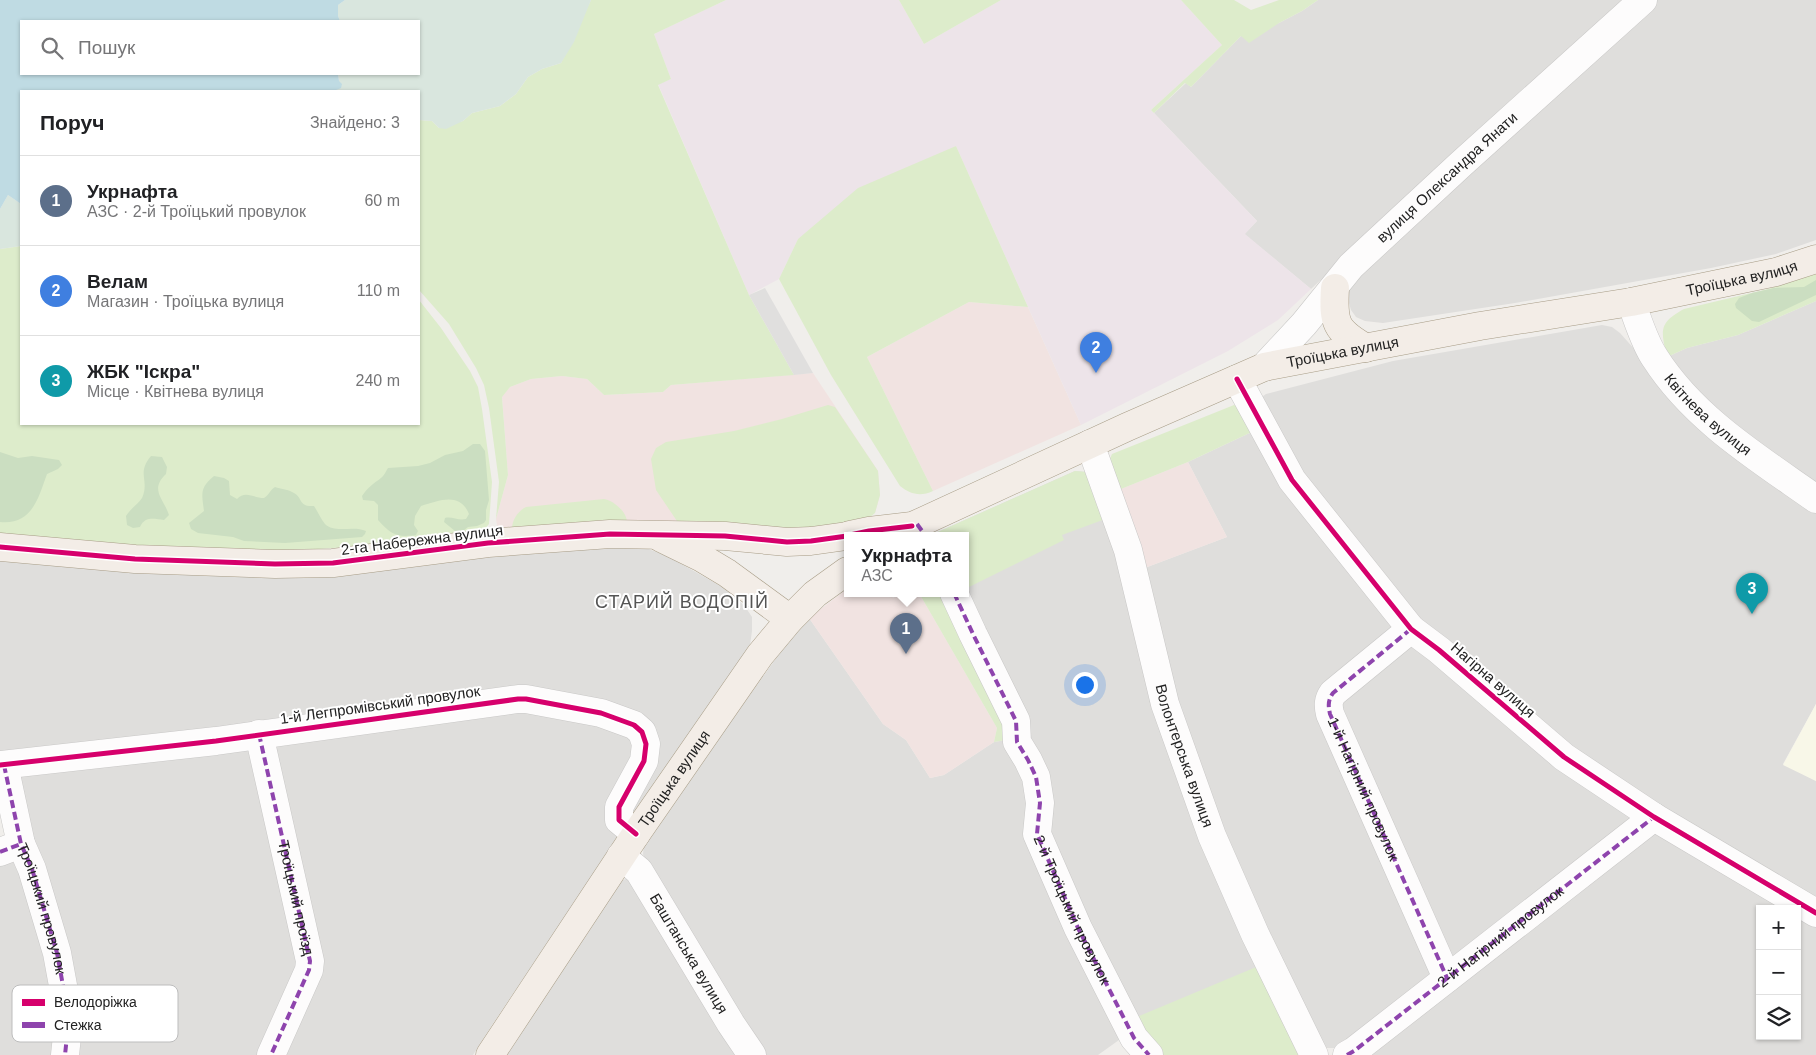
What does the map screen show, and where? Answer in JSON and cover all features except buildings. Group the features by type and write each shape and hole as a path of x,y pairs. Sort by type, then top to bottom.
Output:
{"main road":[{"name":"Троїцька вулиця","path":"913,530 1090,444 1264,367 1480,326 1631,302 1776,272 1816,259"},
{"path":"1335,288 1334,319 1346,336 1366,348"},
{"name":"2-га Набережна вулиця","path":"865,532 913,530"},
{"name":"2-га Набережна вулиця","path":"0,547 135,560 275,564 323,563 488,543 610,534 725,536 787,542 844,537"},
{"name":"2-га Набережна вулиця","path":"652,534 702,558 727,573 790,619"},
{"name":"Троїцька вулиця","path":"490,1055 621,856 760,655 790,619 815,594 844,573"}],"street":[{"name":"вулиця Олександра Янати","path":"1264,367 1335,288 1352,266 1448,176 1643,0"},
{"name":"Квітнева вулиця","path":"1631,302 1654,356 1671,382 1694,407 1741,446 1816,499"},
{"name":"Нагірна вулиця","path":"1237,379 1292,480 1411,629 1439,650 1564,757 1654,817 1816,912"},
{"name":"Волонтерська вулиця","path":"1090,444 1128,550 1165,704 1212,836 1255,934 1314,1055"},
{"name":"2-й Троїцький провулок","path":"956,597 1016,721 1017,742 1036,777 1040,803 1037,834 1078,928 1134,1038 1149,1055"},
{"name":"1-й Нагірний провулок","path":"1411,629 1333,693 1329,698 1328,705 1330,714 1447,978"},
{"name":"1-й Легпромівський провулок","path":"2,765 66,756 139,750 518,699 602,713 634,725 642,732 646,744 644,762 619,807 620,820 636,834"},
{"name":"Троїцький проїзд","path":"259,734 310,961 309,970 271,1055"},
{"name":"Троїцький провулок","path":"2,765 10,848 32,869 58,953 63,985"},
{"name":"2-й Нагірний провулок","path":"1347,1055 1654,817"},
{"name":"Баштанська вулиця","path":"621,856 639,871 731,1024 752,1055"},
{"name":"Троїцький провулок","path":"65,1055 67,1042"}],"shaded area":[{"path":"345,0 591,0 574,42 561,63 542,69 528,77 516,94 500,106 472,113 463,121 446,129 439,128 432,121 420,120 420,90 337,90 338,75 420,75 420,20 340,20 338,5"},
{"path":"726,0 899,0 924,44 1001,0 1181,0 1222,45 1151,110 1257,221 1245,234 1311,289 1278,320 1228,351 1081,425 956,146 798,239 779,279 749,295 658,84 671,79 654,34"},
{"path":"1318,0 1626,0 1453,156 1311,289 1244,234 1257,221 1154,113 1186,83 1191,87 1241,36 1279,23"},
{"path":"1656,0 1816,0 1816,240 1776,254 1711,268 1515,303 1383,323 1365,321 1356,317 1351,310 1347,296 1350,288 1362,272"},
{"path":"8,195 20,203 20,246 0,249 0,209"},
{"path":"765,288 813,373 794,375 749,295"},
{"path":"1816,301 1816,490 1746,441 1667,357 1687,348 1738,335"},
{"path":"969,302 1028,307 1081,425 933,491 867,357"},
{"path":"1602,325 1612,327 1620,333 1644,360 1816,509 1816,704 1783,764 1816,781 1816,906 1567,751 1422,630 1298,476 1259,399 1266,394 1393,361"},
{"path":"813,373 878,471 880,495 875,513 498,531 496,519 508,475 502,396 510,387 531,379 562,376 587,379 604,395 663,392 671,385"},
{"path":"1256,430 1400,624 1329,690 1433,975 1336,1048 1322,1048 1311,1039 1171,703 1142,569 1227,537 1188,462"},
{"path":"1188,462 1227,537 1142,569 1116,491"},
{"path":"1075,471 1087,472 1304,1047 1159,1055 1082,925 966,597 969,597 969,532 938,532"},
{"path":"610,542 646,548 669,557 731,592 752,617 750,645 633,815 629,816 651,743 571,702 0,757 0,556 31,558"},
{"path":"844,591 844,597 921,597 997,728 994,742 944,775 930,778 906,740 883,724 809,618"},
{"path":"809,618 883,724 906,740 930,778 944,775 994,742 1006,740 1014,745 1122,1035 1119,1040 1098,1055 760,1055 647,865 643,854 644,843 797,629"},
{"path":"1406,639 1639,814 1454,962 1333,700"},
{"path":"521,702 598,715 641,746 621,834 473,1055 278,1055 314,974 274,738"},
{"path":"1816,704 1816,781 1783,765"},
{"path":"252,743 305,963 264,1055 70,1055 67,1042 178,1042 178,985 56,985 15,773"},
{"path":"1650,827 1794,905 1756,905 1756,1040 1801,1040 1801,909 1816,917 1816,1055 1357,1055"},
{"path":"13,852 54,952 56,985 12,985 12,1042 59,1042 60,1055 0,1055 0,857"},
{"path":"628,878 744,1055 501,1055 619,882"}],"green space":[{"path":"591,0 726,0 654,34 671,79 658,85 749,295 794,375 671,385 663,392 604,395 587,379 562,376 531,379 510,387 502,397 508,475 496,519 499,482 484,385 476,368 449,324 420,291 420,120 432,121 439,128 463,121 472,113 500,106 516,94 528,77 542,69 561,63"},
{"path":"899,0 1001,0 924,44"},
{"path":"1181,0 1234,0 1251,10 1279,0 1318,0 1249,43 1241,36 1191,87 1185,83 1154,113 1151,110 1222,45"},
{"path":"956,146 1028,307 969,302 867,357 933,491 915,494 900,486 831,375 779,279 798,239 858,188"},
{"path":"20,246 20,425 420,425 420,301 441,328 470,371 478,387 492,482 489,524 484,530 401,543 278,552 136,549 0,536 0,249"},
{"path":"1816,273 1816,301 1738,335 1687,348 1667,357 1663,341 1664,328 1670,319 1684,309 1768,289"},
{"path":"1816,280 1816,295 1759,322 1752,321 1736,308 1735,304 1739,298 1752,293 1774,288 1804,287"},
{"path":"828,405 835,407 878,471 880,495 875,513 863,523 827,533 681,527 656,490 651,459 656,448 666,442 734,431"},
{"path":"1234,405 1240,407 1256,430 1188,462 1116,491 1109,461 1112,454"},
{"path":"473,444 480,444 485,451 489,500 484,523 468,527 463,531 455,531 444,522 445,518 466,519 469,514 465,507 455,500 442,500 421,506 415,516 414,525 418,531 416,535 403,536 390,532 378,520 378,505 374,501 363,500 362,496 364,493 382,477 388,468 418,466 430,463 445,455 463,451"},
{"path":"0,452 18,458 32,456 59,460 62,465 47,474 37,501 27,515 11,522 0,522"},
{"path":"151,456 162,457 167,467 166,474 161,480 158,490 169,515 164,520 147,520 140,527 133,528 127,525 126,516 142,498 145,486 144,468"},
{"path":"1075,471 1087,472 1108,518 1062,535 1064,540 969,587 969,532 938,532"},
{"path":"214,476 229,481 230,495 237,499 243,495 264,498 275,487 288,490 296,494 305,505 314,506 325,524 329,527 361,529 366,531 365,534 362,537 285,543 244,541 233,537 198,533 191,529 189,523 204,511 202,496 204,488"},
{"path":"604,499 619,507 625,514 627,522 512,529 516,516 526,507"},
{"path":"921,597 951,597 1012,721 1006,740 994,742 997,728"},
{"path":"1261,965 1305,1055 1159,1055 1132,1019"}],"water":[{"path":"0,0 345,0 338,5 340,20 20,20 20,75 338,75 339,81 342,84 341,88 336,90 20,90 20,203 8,195 0,209"}],"marked path":[{"path":"917,524 923,532"},
{"path":"956,597 1016,721 1017,742 1036,777 1040,803 1037,834 1078,928 1134,1038 1149,1055"},
{"path":"1411,629 1333,693 1329,700 1329,708 1447,978"},
{"path":"259,734 310,961 309,970 271,1055"},
{"path":"4,765 21,844 32,869 57,953 63,985"},
{"path":"1347,1055 1654,817"},
{"path":"0,852 21,844"},
{"path":"65,1055 66,1042"}],"cycle path":[{"path":"1237,379 1292,480 1411,629 1439,650 1564,757 1654,817 1816,913"},
{"path":"864,532 912,526"},
{"path":"0,547 135,559 275,564 333,563 488,543 610,534 725,536 787,542 844,536"},
{"path":"0,765 216,741 526,699 601,713 634,725 642,732 646,744 644,761 619,807 619,820 636,834"}],"place":[{"name":"Велам","path":"1096,373"},
{"name":"ЖБК \"Іскра\"","path":"1752,614"},
{"name":"Укрнафта","path":"906,654"}],"district":[{"name":"СТАРИЙ ВОДОПІЙ","path":"682,602"}]}
